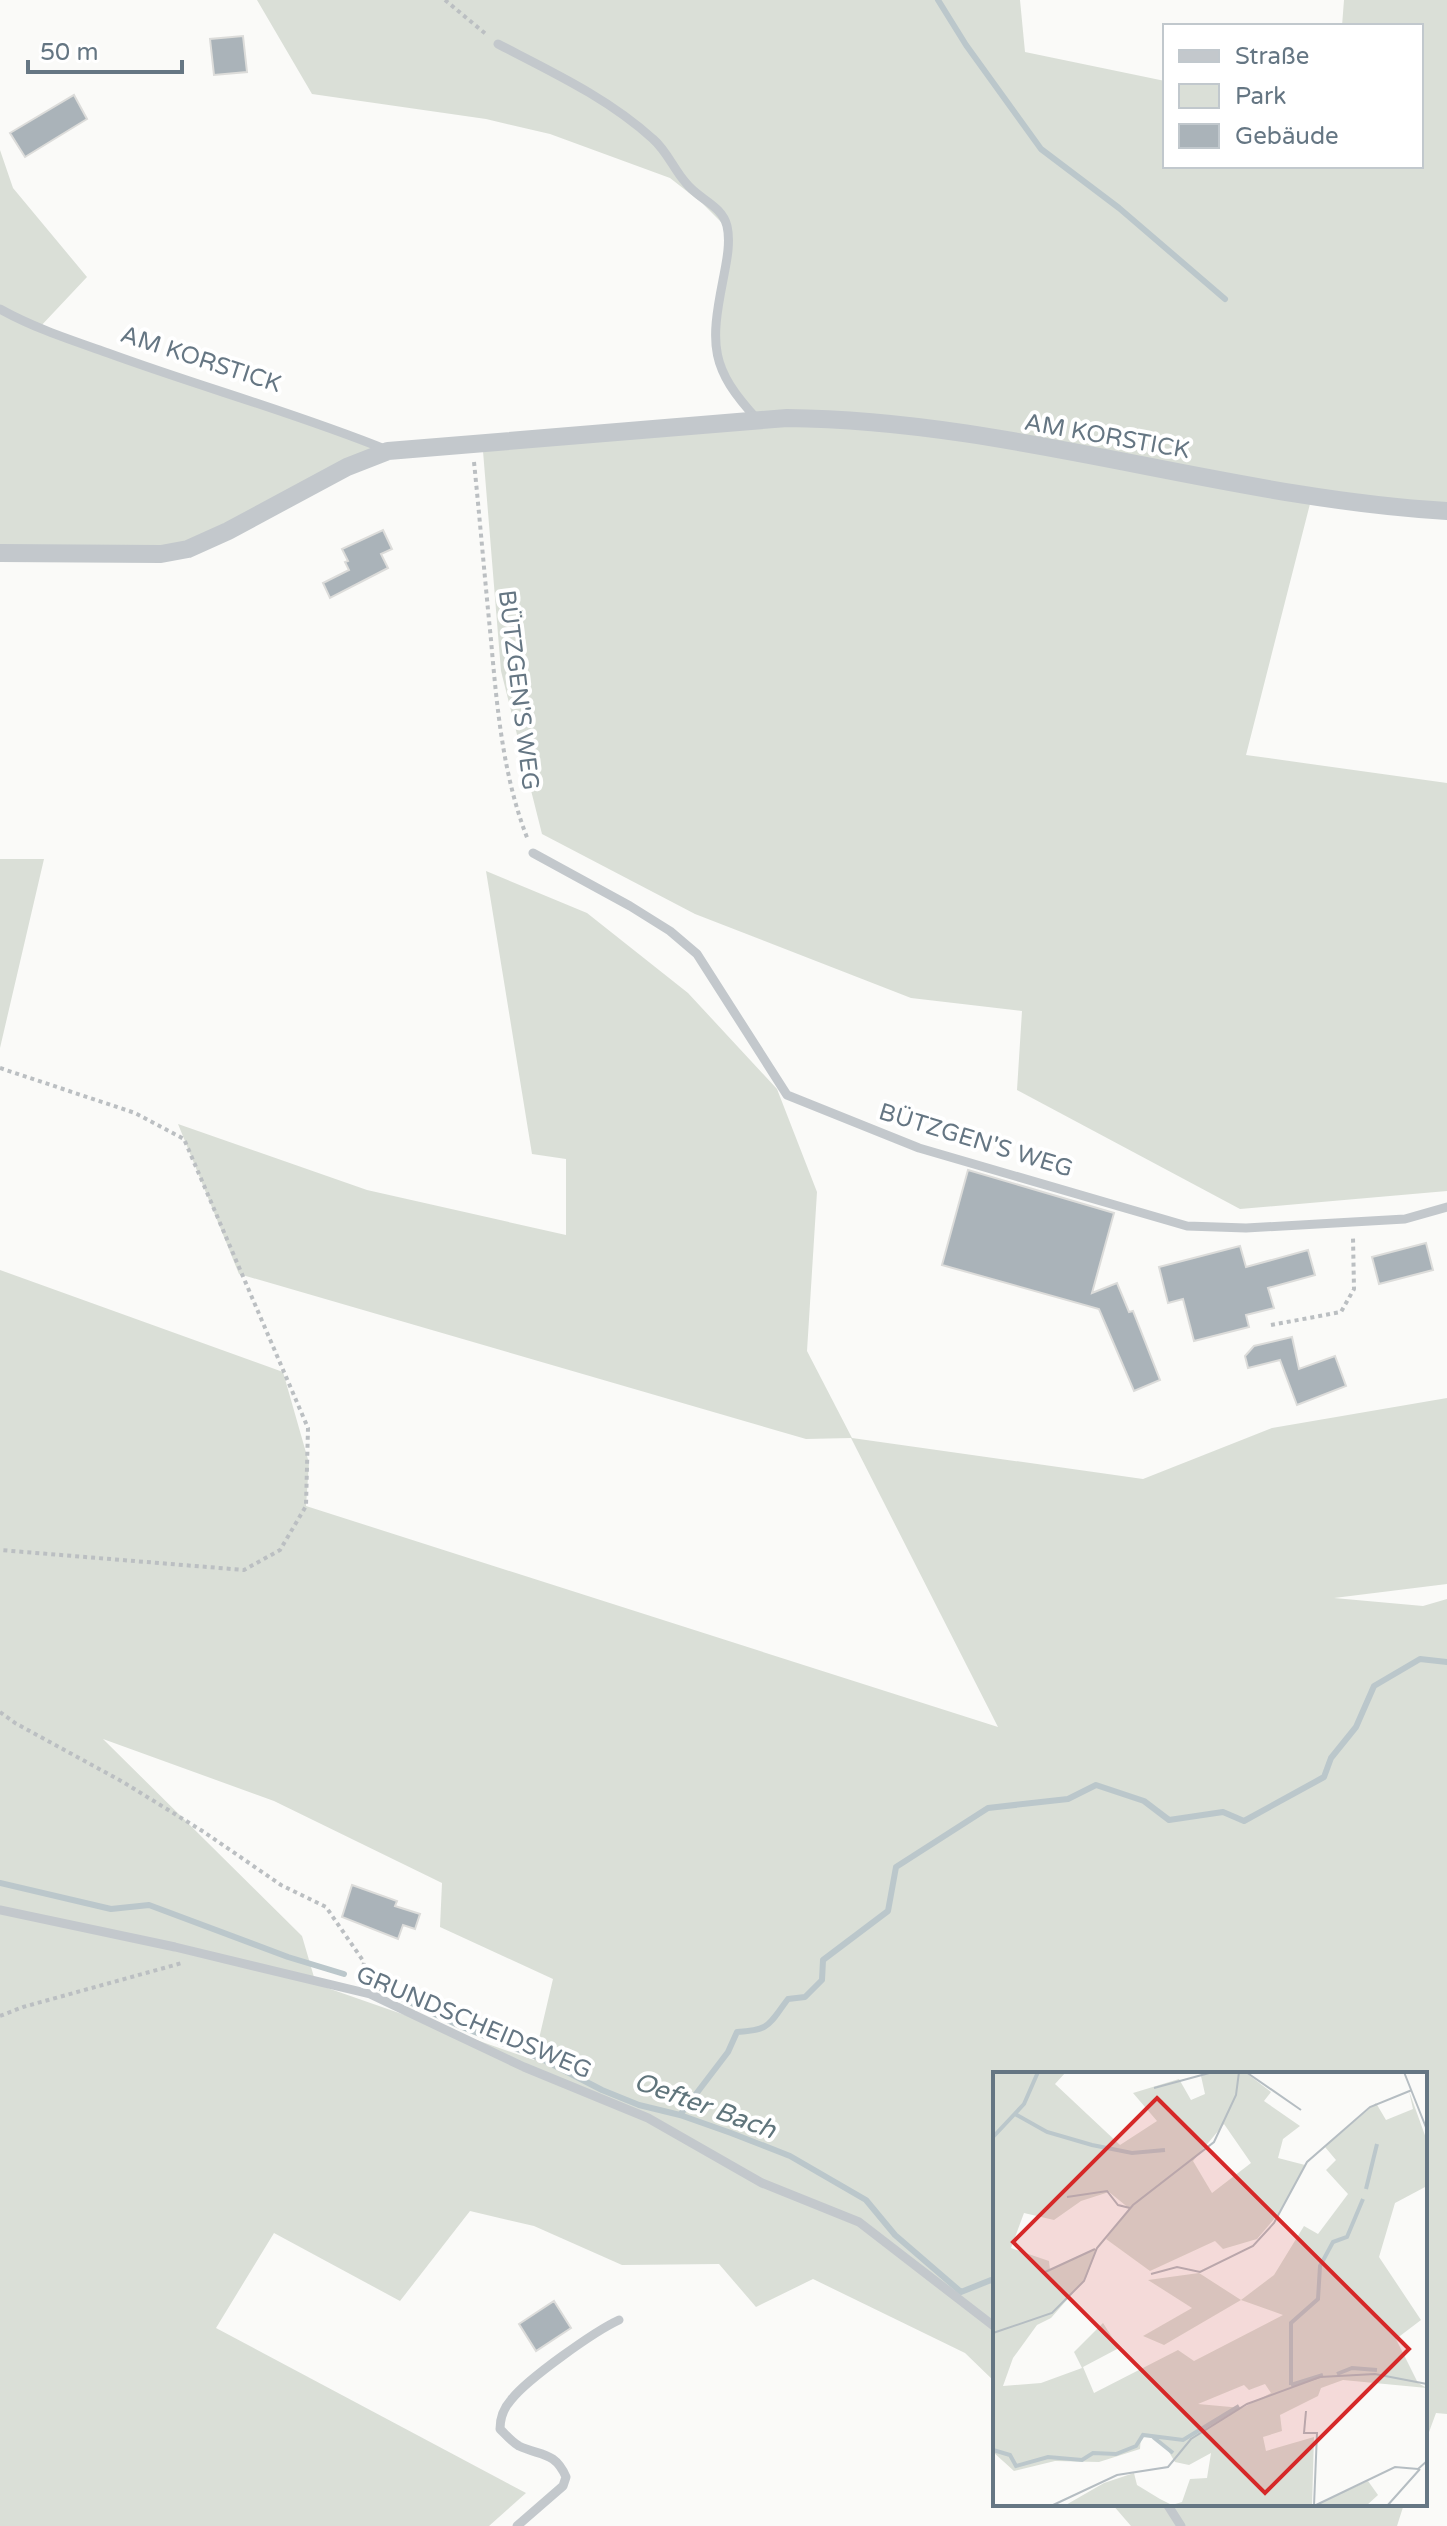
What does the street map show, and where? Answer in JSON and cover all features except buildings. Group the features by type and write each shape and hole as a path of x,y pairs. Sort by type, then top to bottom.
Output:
{"street":[{"name":"AM KORSTICK","path":"0,553 161,554 188,549 347,467 388,451 787,418 852,418 910,426 1276,492 1447,511"}],"lane":[{"path":"498,44 586,90 655,141 687,186 723,216 728,229 727,261 714,342 721,370 734,394 758,420"},
{"name":"AM KORSTICK","path":"0,309 39,328 145,367 325,425 388,451"},
{"name":"BÜTZGEN'S WEG","path":"533,853 630,906 670,931 697,954 787,1095 919,1148 1187,1226 1246,1228 1405,1219 1447,1207"},
{"name":"GRUNDSCHEIDSWEG","path":"0,1910 360,1990 524,2067 648,2118 762,2183 859,2222 993,2325"},
{"path":"517,2526 563,2486 566,2477 553,2459 517,2445 500,2429 504,2410 511,2399 534,2378 619,2320"},
{"path":"1168,2506 1181,2526"}],"path":[{"path":"445,0 498,44"},
{"name":"BÜTZGEN'S WEG","path":"472,445 506,766 514,805 533,853"},
{"path":"0,1068 135,1113 184,1139 308,1428 306,1506 280,1550 244,1570 0,1550"},
{"path":"1271,1325 1341,1312 1354,1289 1353,1222"},
{"path":"0,1712 191,1823 281,1885 326,1907 364,1962 360,1990"},
{"path":"0,2016 211,1956"}],"green space":[{"path":"257,0 1020,0 1025,52 1163,81 1163,168 1423,168 1423,24 1342,24 1344,0 1447,0 1447,510 1312,496 1246,755 1447,783 1447,1191 1240,1209 1017,1090 1022,1011 911,998 695,914 542,834 501,671 483,451 759,421 735,392 716,343 728,229 670,178 550,134 486,119 312,94"},
{"path":"0,150 13,188 87,277 39,328 387,451 188,548 0,552"},
{"path":"0,859 44,859 0,1048"},
{"path":"486,871 587,913 688,993 777,1089 817,1192 807,1351 852,1438 1143,1479 1272,1428 1447,1398 1447,1584 1334,1598 1423,1606 1447,1599 1447,2414 1436,2413 1427,2438 1427,2072 993,2072 993,2380 965,2353 813,2279 756,2307 719,2264 622,2265 534,2226 470,2211 400,2301 274,2233 216,2328 526,2493 489,2526 0,2526 0,1270 283,1372 309,1463 306,1506 998,1727 851,1438 806,1439 239,1274 178,1124 367,1190 566,1235 566,1159 532,1154","holes":["103,1739 274,1801 442,1883 440,1927 553,1979 534,2060 316,1984 302,1936"]},
{"path":"1114,2506 1403,2506 1397,2526 1131,2526"}],"waterway":[{"path":"938,0 966,45 1041,149 1119,208 1225,299"},
{"path":"680,2115 728,2052 737,2032 763,2028 788,1999 805,1997 822,1980 823,1960 888,1911 896,1867 988,1808 1068,1799 1096,1785 1144,1801 1169,1820 1223,1812 1244,1821 1324,1777 1331,1758 1356,1727 1374,1686 1420,1659 1447,1662"},
{"name":"Oefter Bach","path":"0,1883 111,1909 149,1905 288,1957 344,1974"},
{"name":"Oefter Bach","path":"374,1985 460,2026 542,2059 602,2090 790,2156 866,2200 895,2235 961,2292 993,2282"}]}
